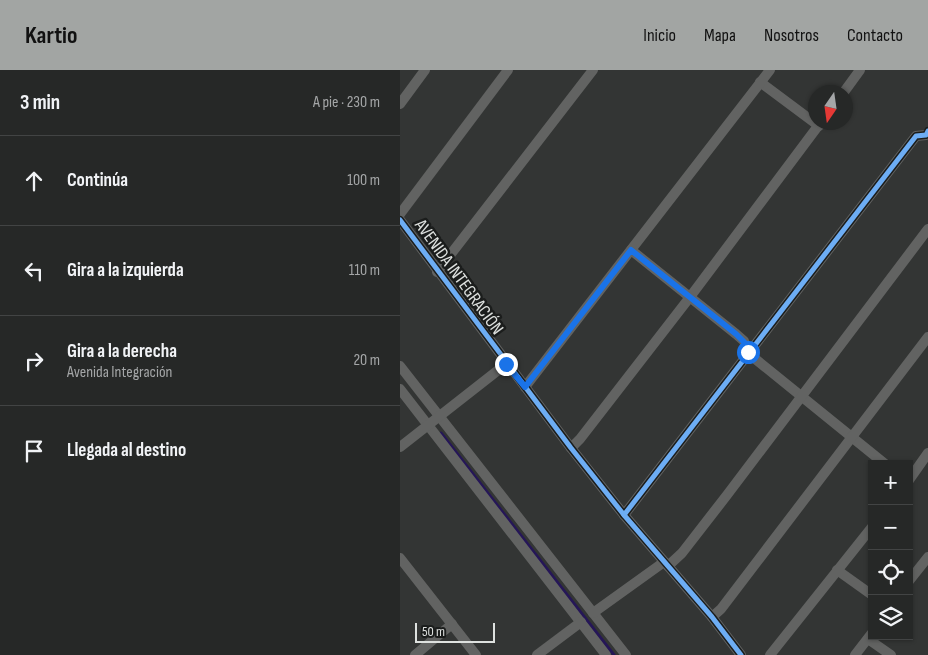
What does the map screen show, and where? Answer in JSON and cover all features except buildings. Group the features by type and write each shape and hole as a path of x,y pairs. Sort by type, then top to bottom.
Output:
{"street":[{"path":"400,104 425,70"},
{"path":"400,214 508,70"},
{"path":"437,272 593,70"},
{"path":"525,387 770,70"},
{"path":"849,85 860,70"},
{"path":"760,82 808,116"},
{"path":"570,448 580,439 690,297 815,130"},
{"path":"624,515 916,136 927,135"},
{"name":"AVENIDA INTEGRACIÓN","path":"400,220 570,448 624,515 712,617 740,655"},
{"path":"593,613 682,552 928,229"},
{"path":"631,250 736,334 744,342 748,352 880,460"},
{"path":"712,617 721,609 928,337"},
{"path":"400,447 506,364"},
{"path":"400,366 626,655"},
{"path":"400,389 606,655"},
{"path":"913,474 928,453"},
{"path":"770,655 868,532"},
{"path":"400,558 476,655"},
{"path":"913,576 927,560"},
{"path":"837,570 868,592"},
{"path":"537,655 581,622"},
{"path":"415,655 452,624"},
{"path":"855,655 868,639"},
{"path":"875,640 892,655"}],"waterway":[{"path":"441,433 614,655"}],"cycle path":[{"path":"624,515 916,136 926,135 928,131"},
{"path":"400,220 571,448 624,515 712,617 741,655"}],"route":[{"path":"506,364 525,387 631,250 736,334 744,342 748,352"}]}
